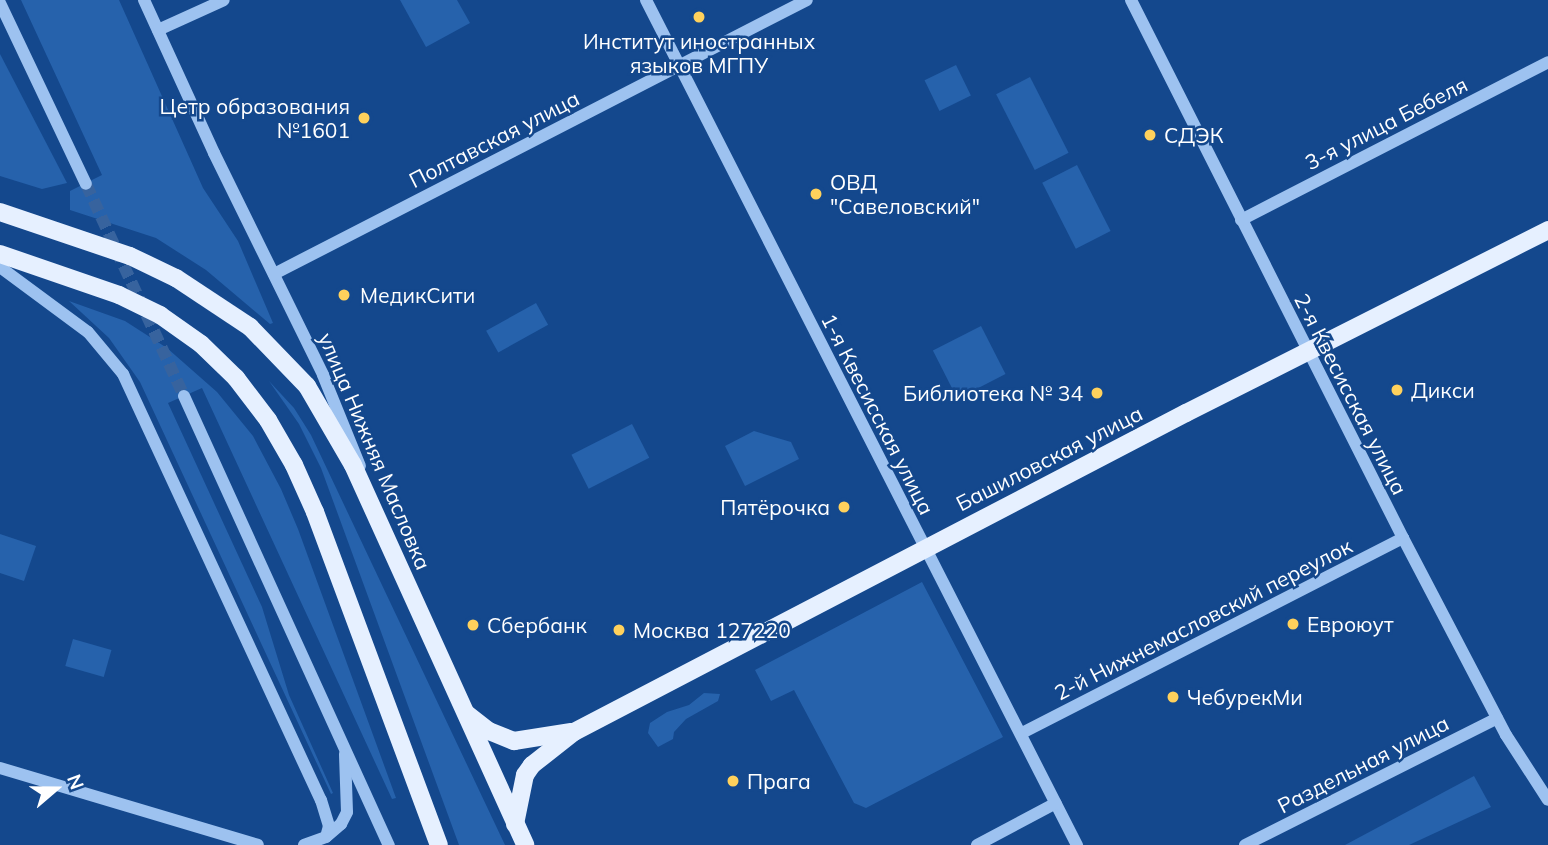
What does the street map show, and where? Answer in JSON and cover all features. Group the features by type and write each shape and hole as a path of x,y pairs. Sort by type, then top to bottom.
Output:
{"main road":[{"path":"0,212 130,256 176,278 250,327 307,386 336,433 377,516"},
{"name":"Башиловская улица","path":"515,824 525,775 532,765 574,732 925,548 1548,230"},
{"path":"0,254 119,295 160,315 201,344 236,378 268,420 294,465 315,512 439,845"},
{"name":"улица Нижняя Масловка","path":"377,516 525,845"},
{"name":"Башиловская улица","path":"463,711 489,731 514,741 574,732"}],"street":[{"name":"улица Нижняя Масловка","path":"144,0 354,447 377,516"},
{"path":"158,30 224,0"},
{"name":"1-я Квесисская улица","path":"646,0 1077,845"},
{"name":"Полтавская улица","path":"274,274 807,0"},
{"name":"2-я Квесисская улица","path":"1131,0 1403,538 1497,718 1548,800"},
{"path":"0,2 86,184"},
{"name":"3-я улица Бебеля","path":"1241,220 1548,62"},
{"path":"0,267 88,332 124,374 321,800 329,826 326,837"},
{"path":"184,396 389,845"},
{"name":"2-й Нижнемасловский переулок","path":"1022,733 1403,538"},
{"name":"Раздельная улица","path":"1245,845 1497,718"},
{"path":"304,845 326,837 341,824 347,812 344,743"},
{"path":"0,768 258,845"},
{"path":"978,845 1056,803"}],"shaded area":[{"path":"21,0 119,0 203,188 238,241 273,323 270,324 206,270 156,238 70,210 70,191 102,175"},
{"path":"400,0 457,0 470,23 426,47"},
{"path":"0,54 67,183 42,189 0,176"},
{"path":"956,65 971,96 939,111 925,80"},
{"path":"1030,77 1069,153 1035,170 996,94"},
{"path":"1077,165 1111,231 1076,249 1042,183"},
{"path":"69,301 125,321 167,348 217,392 253,436 281,489 298,529 396,798 392,799 202,388 168,403 262,607 289,695 333,793 331,794 140,382 109,338"},
{"path":"536,303 548,325 498,352 486,331"},
{"path":"981,326 1006,374 957,399 933,351"},
{"path":"269,381 294,408 311,435 505,845 459,845 321,468 299,424"},
{"path":"632,424 649,458 589,489 571,455"},
{"path":"754,431 791,442 799,459 745,486 725,446"},
{"path":"0,534 36,546 24,581 0,573"},
{"path":"922,582 1003,737 866,808 854,803 794,690 771,701 755,670"},
{"path":"73,639 111,650 104,677 65,666"},
{"path":"704,693 720,694 718,701 686,719 674,732 673,739 658,747 648,733 650,723 667,712 689,705"},
{"path":"1474,776 1491,807 1409,845 1345,845"}],"tunnel":[{"path":"86,184 184,396"}],"place":[{"name":"Институт иностранных языков МГПУ","path":"699,17"},
{"name":"Цетр образования №1601","path":"364,118"},
{"name":"СДЭК","path":"1150,135"},
{"name":"ОВД \"Савеловский\"","path":"816,194"},
{"name":"МедикСити","path":"344,295"},
{"name":"Дикси","path":"1397,390"},
{"name":"Библиотека № 34","path":"1097,393"},
{"name":"Пятёрочка","path":"844,507"},
{"name":"Евроюут","path":"1293,624"},
{"name":"Сбербанк","path":"473,625"},
{"name":"Москва 127220","path":"619,630"},
{"name":"ЧебурекМи","path":"1173,697"},
{"name":"Прага","path":"733,781"}]}
